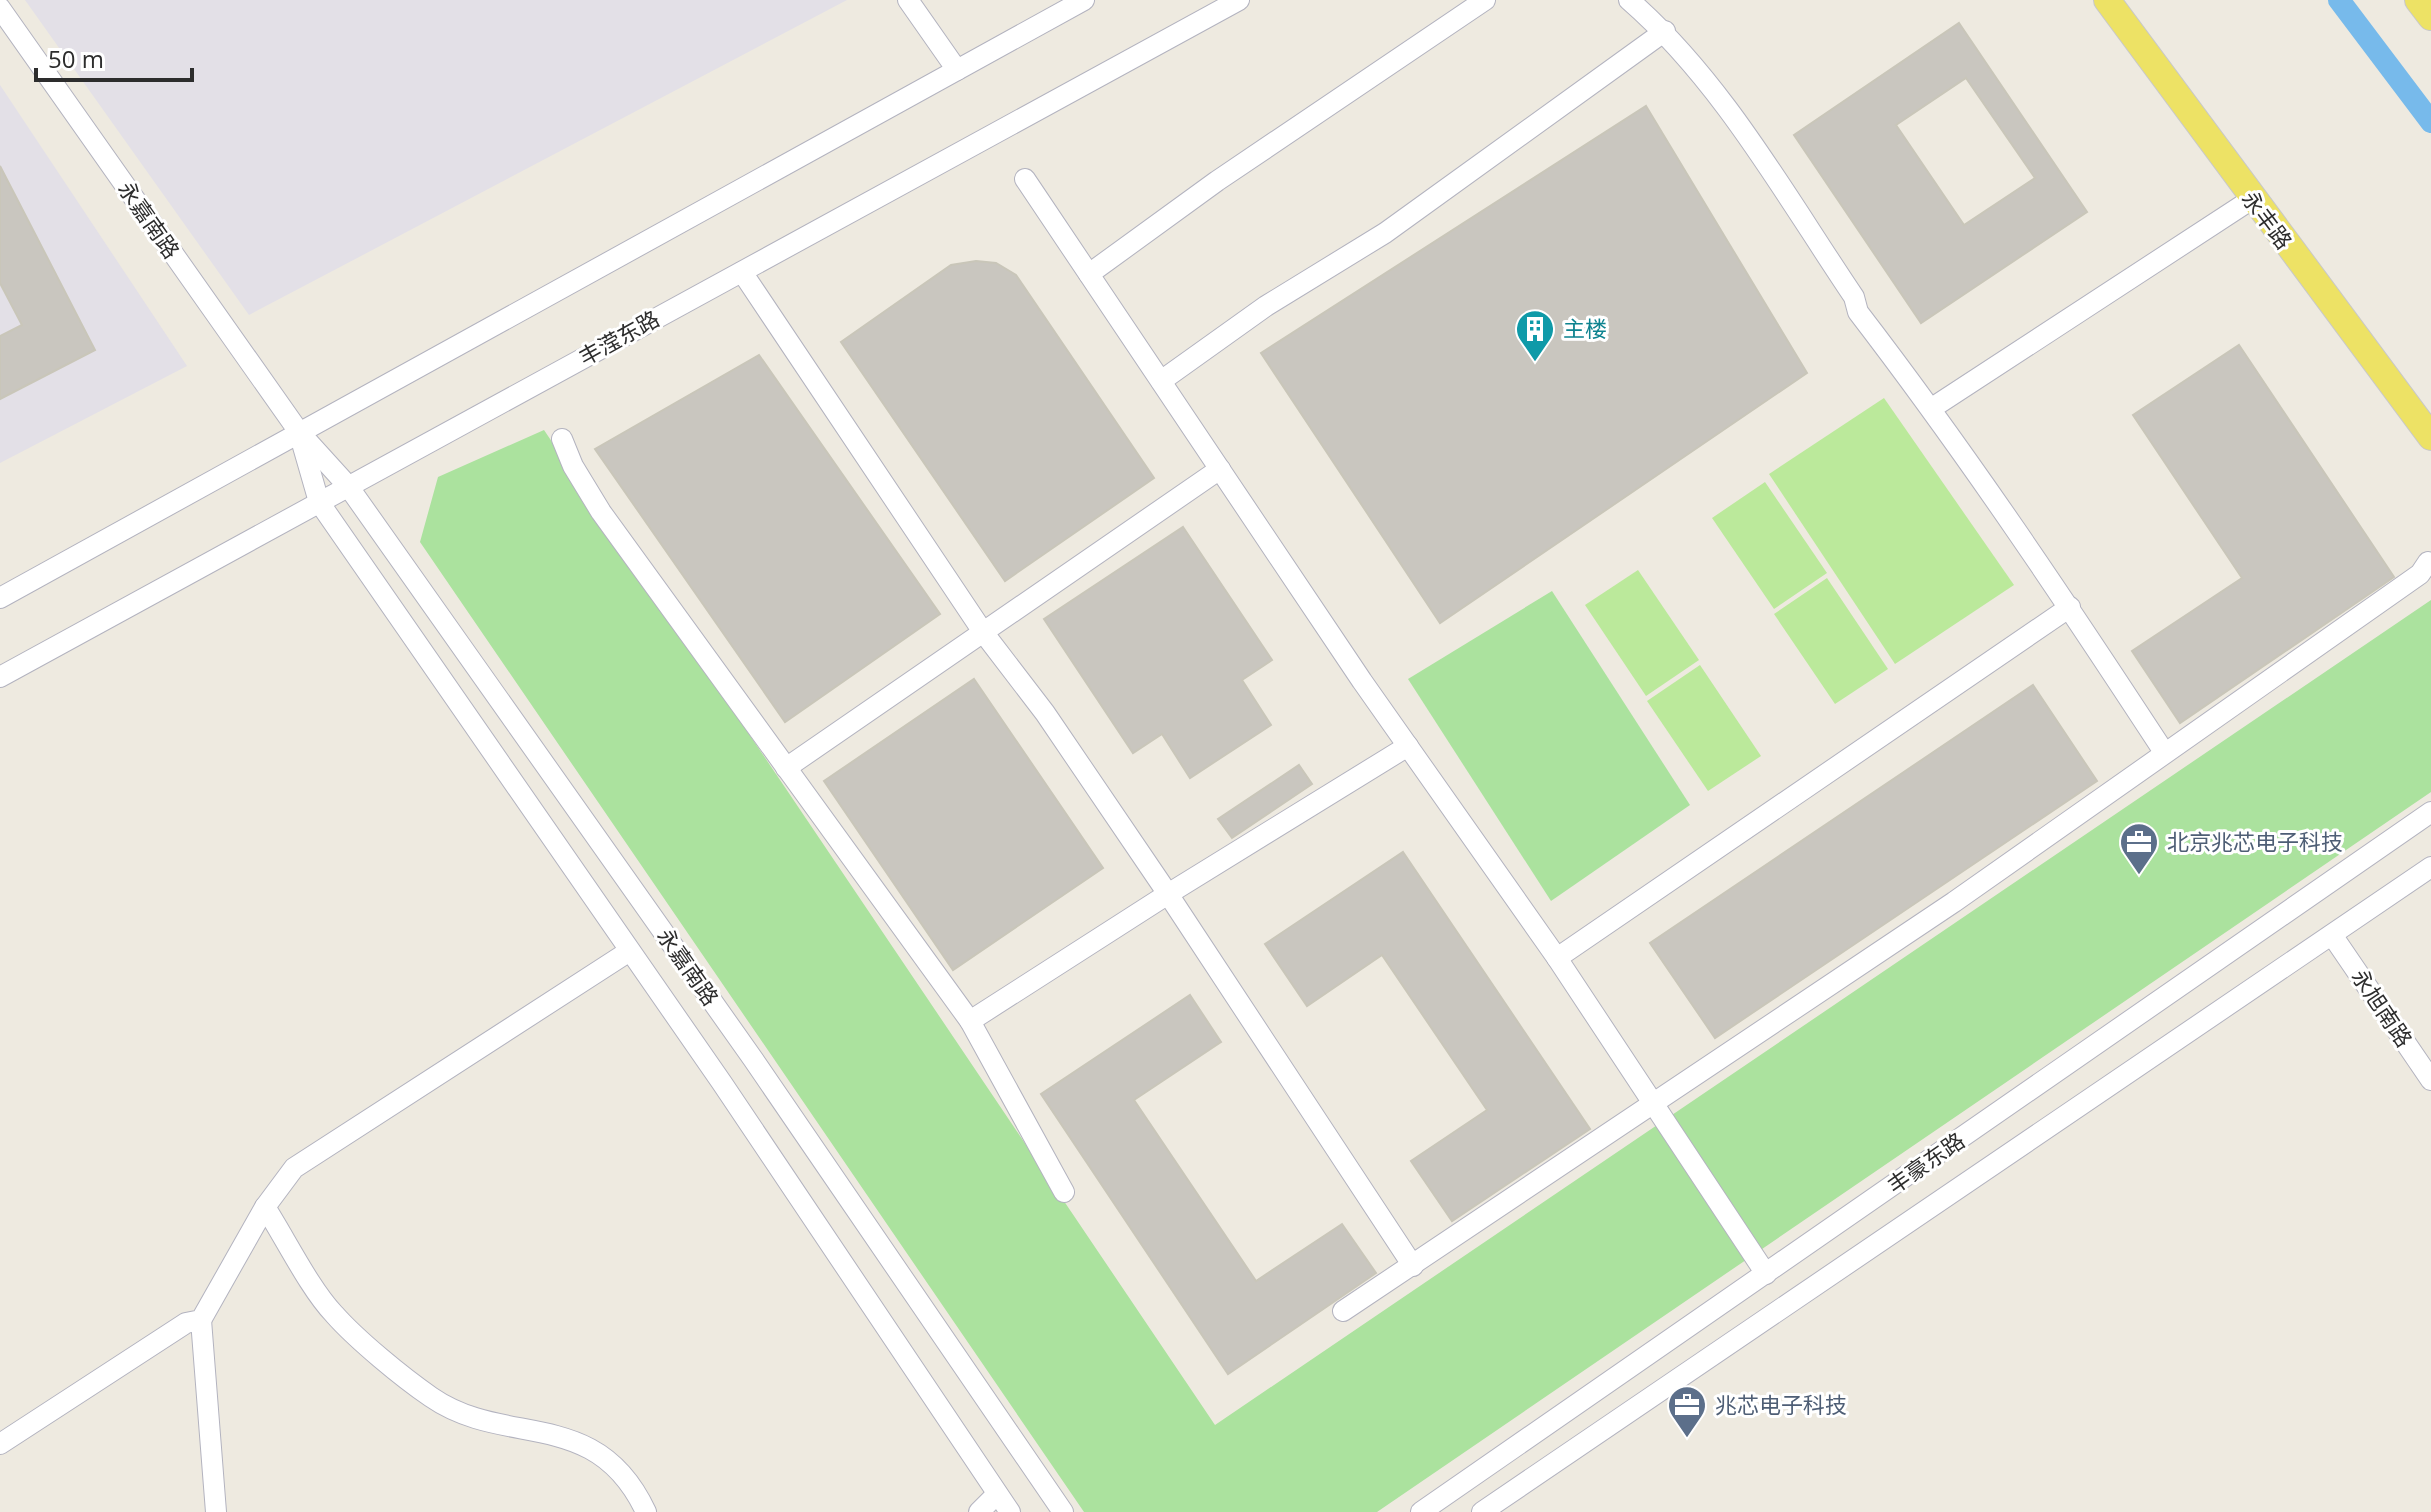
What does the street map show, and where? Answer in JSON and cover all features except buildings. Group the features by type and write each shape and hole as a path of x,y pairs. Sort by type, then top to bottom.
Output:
{"main road":[{"name":"永丰路","path":"2107,0 2431,437"},
{"path":"2418,0 2431,17"}],"street":[{"path":"908,0 957,70"},
{"path":"0,598 1084,0"},
{"name":"丰滢东路","path":"0,677 1239,0"},
{"path":"1089,274 1217,181 1485,0"},
{"path":"1629,0 1665,31 1744,134 1854,297 1858,312 1932,408 2070,607 2164,752"},
{"name":"永嘉南路","path":"0,8 299,432 348,486 753,1059 1063,1512"},
{"path":"1161,381 1266,306 1385,233 1665,31"},
{"path":"1025,179 1408,746 1557,958 1766,1274"},
{"path":"1932,408 2252,199"},
{"path":"742,272 983,632 1045,713 1168,894 1413,1266"},
{"name":"永嘉南路","path":"299,432 319,502 628,952 722,1083 1010,1512"},
{"path":"562,439 573,466 601,512 970,1021 1064,1192"},
{"path":"786,768 1220,469"},
{"path":"1343,1311 1954,902 2420,574 2428,562"},
{"path":"1557,958 2070,607"},
{"path":"970,1021 1408,746"},
{"name":"丰豪东路","path":"1421,1512 2431,812"},
{"name":"丰豪东路","path":"1482,1512 2431,867"},
{"name":"永旭南路","path":"2332,935 2431,1080"},
{"path":"216,1512 201,1320 265,1207 294,1168 628,952"},
{"path":"265,1207 333,1313 433,1398 472,1415 543,1431 597,1449 638,1494 646,1512"},
{"path":"0,1444 186,1323 201,1320"},
{"path":"979,1512 997,1494"}],"shaded area":[{"path":"25,0 847,0 249,315"},
{"path":"0,85 187,366 0,463"}],"green space":[{"path":"1884,398 2014,585 1895,664 1769,474"},
{"path":"544,430 1215,1425 2431,600 2431,792 1377,1512 1084,1512 420,542 438,477"},
{"path":"1765,482 1827,573 1774,609 1712,518"},
{"path":"1638,570 1699,660 1646,696 1585,605"},
{"path":"1827,578 1888,669 1835,704 1774,614"},
{"path":"1552,591 1690,805 1551,901 1408,679"},
{"path":"1700,665 1761,756 1708,791 1647,701"}],"waterway":[{"path":"2339,0 2431,122"}],"place":[{"name":"主楼","path":"1535,363"},
{"name":"北京兆芯电子科技","path":"2139,876"},
{"name":"兆芯电子科技","path":"1687,1439"}]}
